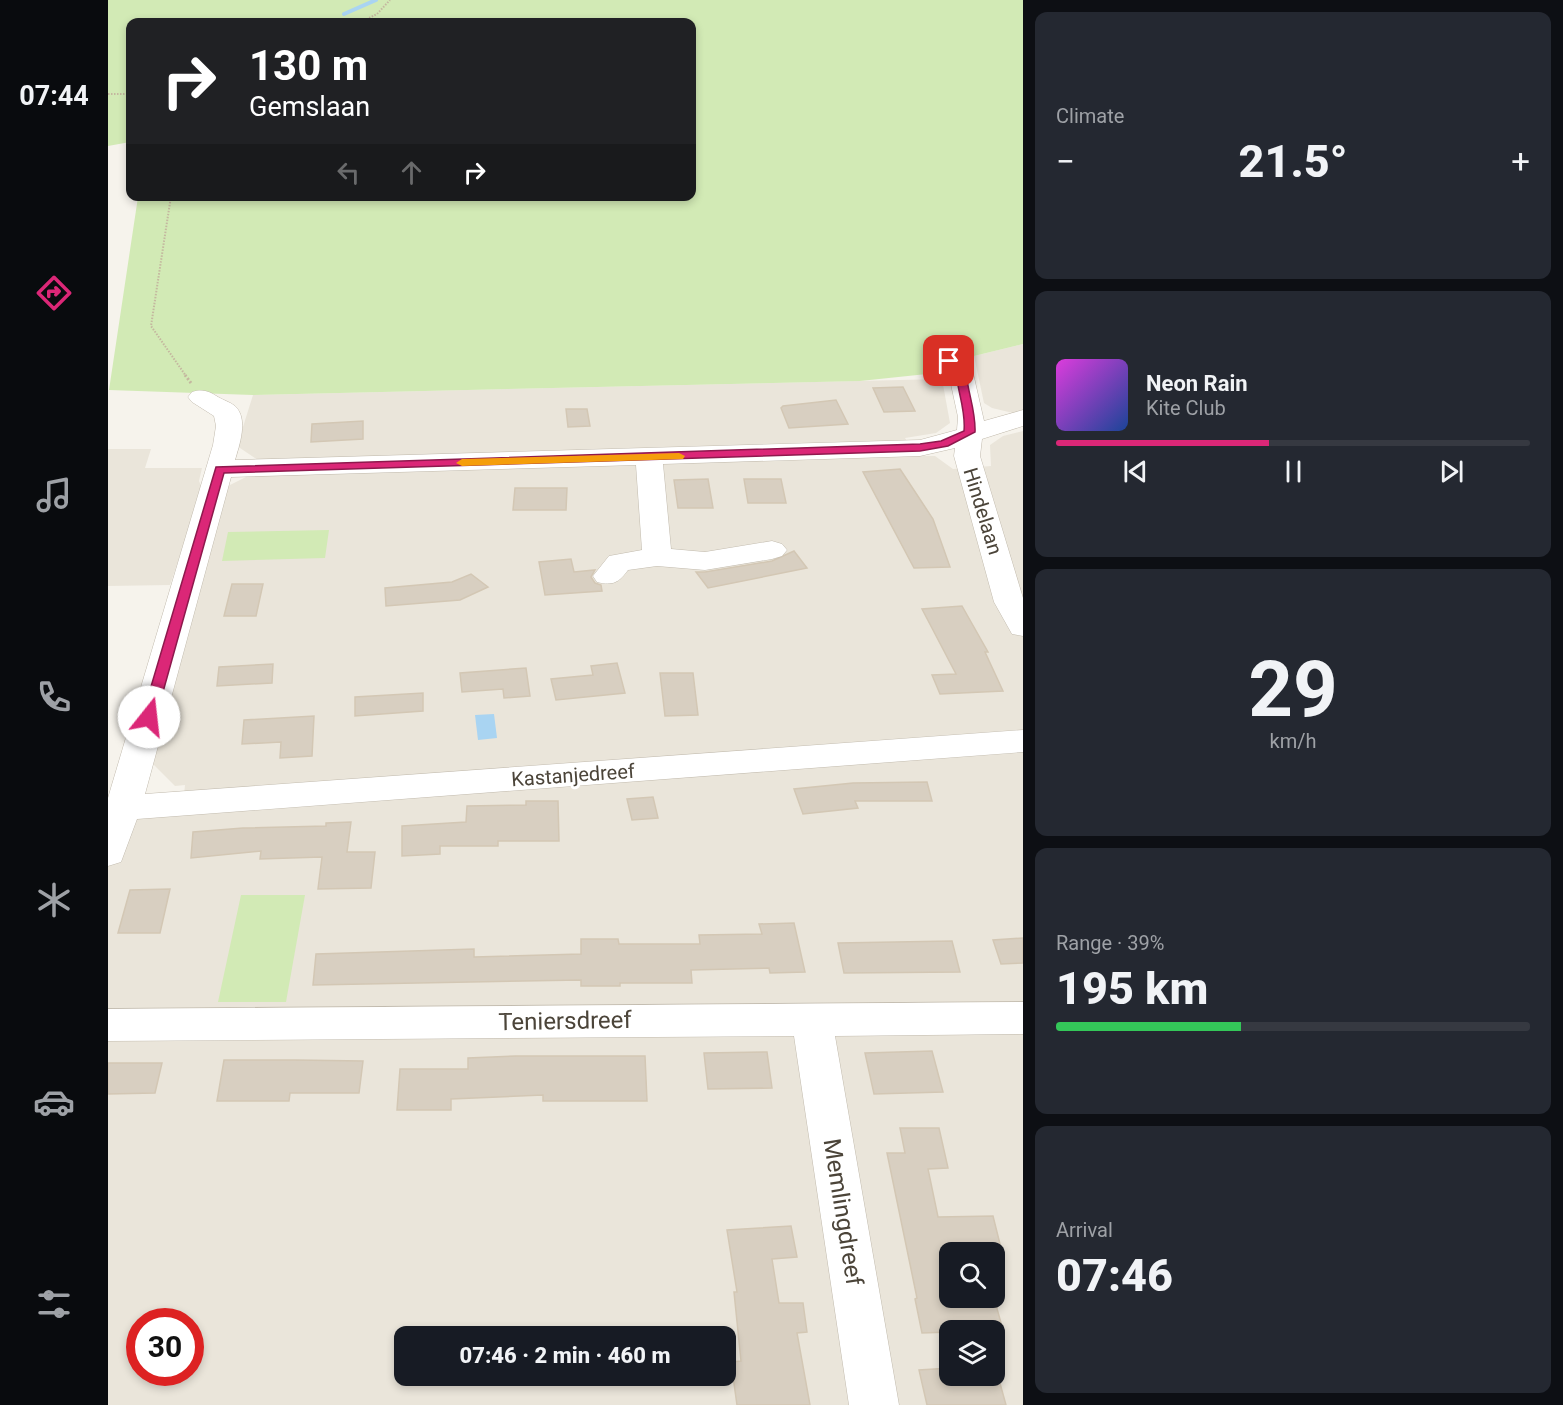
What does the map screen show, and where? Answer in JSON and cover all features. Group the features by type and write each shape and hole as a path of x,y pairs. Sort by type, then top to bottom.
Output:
{"street":[{"name":"Hindelaan","path":"949,361 961,373 971,417 967,456 1010,560 1009,602 1023,627"},
{"path":"108,851 123,808 223,457 229,426 226,412 201,397"},
{"path":"223,457 649,458 920,448 944,444 970,432 1023,418"},
{"path":"649,458 657,557"},
{"path":"608,576 619,562 657,557 705,561 772,550"},
{"name":"Kastanjedreef","path":"123,808 1023,741"},
{"name":"Teniersdreef","path":"108,1025 1023,1018"},
{"name":"Memlingdreef","path":"812,1019 874,1405"}],"path":[{"path":"369,18 390,0"},
{"path":"108,94 126,94"},
{"path":"170,201 151,326 201,397"}],"shaded area":[{"path":"1023,344 1023,420 1013,413 992,408 984,403 974,356"},
{"path":"942,379 950,423 936,433 905,438 916,456 935,456 953,469 991,466 990,445 1003,436 1023,431 1023,1405 108,1405 108,829 131,819 182,815 185,785 175,786 149,760 202,489 170,585 108,586 108,449 151,449 145,468 202,468 199,481 202,488 228,486 248,476 258,460 237,446 253,395"}],"green space":[{"path":"108,0 1023,0 1023,344 974,356 959,353 946,372 860,381 253,395 109,390 137,201 696,201 696,18 126,18 126,143 108,146"},
{"path":"329,530 325,558 222,561 228,532"},
{"path":"241,895 305,895 286,1002 218,1002"}],"water":[{"path":"494,714 497,738 478,740 475,715"}],"building":[{"path":"903,387 915,411 884,412 873,388"},
{"path":"836,400 848,424 789,428 781,408 783,406"},
{"path":"566,409 587,409 590,426 568,427"},
{"path":"363,421 363,439 311,442 312,424"},
{"path":"900,469 933,519 950,567 914,568 863,472"},
{"path":"708,479 713,508 678,508 674,480"},
{"path":"744,479 781,479 786,503 748,503"},
{"path":"515,488 567,488 566,510 513,510"},
{"path":"794,551 807,568 708,588 696,572 772,561"},
{"path":"571,559 574,572 595,570 591,577 595,583 601,585 602,591 545,595 539,562"},
{"path":"471,574 488,587 460,600 386,606 385,588 452,582"},
{"path":"232,584 263,584 256,616 224,616"},
{"path":"962,606 988,652 985,652 1003,691 940,694 932,675 956,674 922,609"},
{"path":"617,663 625,693 556,700 551,679 593,675 591,666"},
{"path":"273,664 272,683 217,686 219,667"},
{"path":"526,668 530,696 504,698 503,689 462,692 460,673"},
{"path":"660,673 693,673 698,715 665,716"},
{"path":"423,693 423,711 355,716 355,697"},
{"path":"314,716 312,756 280,758 281,742 242,744 244,720"},
{"path":"927,782 932,801 855,801 858,808 803,814 794,789 853,783"},
{"path":"653,797 658,818 632,820 627,799"},
{"path":"526,801 558,801 559,841 498,841 498,846 440,846 440,854 402,856 402,826 466,822 467,806 526,805"},
{"path":"351,822 347,852 375,852 371,888 318,889 322,857 260,859 261,851 191,858 193,832 326,826 326,823"},
{"path":"170,889 160,933 118,933 130,890"},
{"path":"794,923 805,972 770,973 769,968 691,970 692,983 620,983 620,986 581,986 581,980 313,985 316,954 474,949 474,957 581,954 581,939 618,939 619,944 700,944 699,935 762,934 759,924"},
{"path":"1023,938 1023,963 1001,964 993,940"},
{"path":"952,941 960,972 844,973 838,943"},
{"path":"932,1051 943,1092 874,1094 865,1053"},
{"path":"767,1052 772,1088 708,1089 704,1053"},
{"path":"645,1056 647,1101 543,1101 543,1095 451,1099 451,1110 397,1110 400,1069 468,1069 468,1058"},
{"path":"224,1060 363,1061 359,1093 290,1093 289,1101 217,1101"},
{"path":"108,1063 162,1063 155,1093 108,1094"},
{"path":"900,1128 939,1128 948,1168 928,1169 938,1217 993,1216 1000,1242 939,1242 939,1308 997,1308 1000,1320 939,1320 939,1332 922,1333 887,1153 905,1153"},
{"path":"791,1226 797,1257 772,1259 779,1303 803,1303 807,1332 797,1333 810,1405 737,1405 734,1386 736,1362 741,1361 734,1292 737,1292 727,1230"},
{"path":"939,1369 939,1386 1001,1386 1006,1405 927,1405 919,1370"}],"waterway":[{"path":"344,14 376,0"}],"slow traffic":[{"path":"462,463 679,456"}],"route":[{"path":"149,717 220,470 920,448 944,444 970,432 971,417 961,373 949,361"}]}
